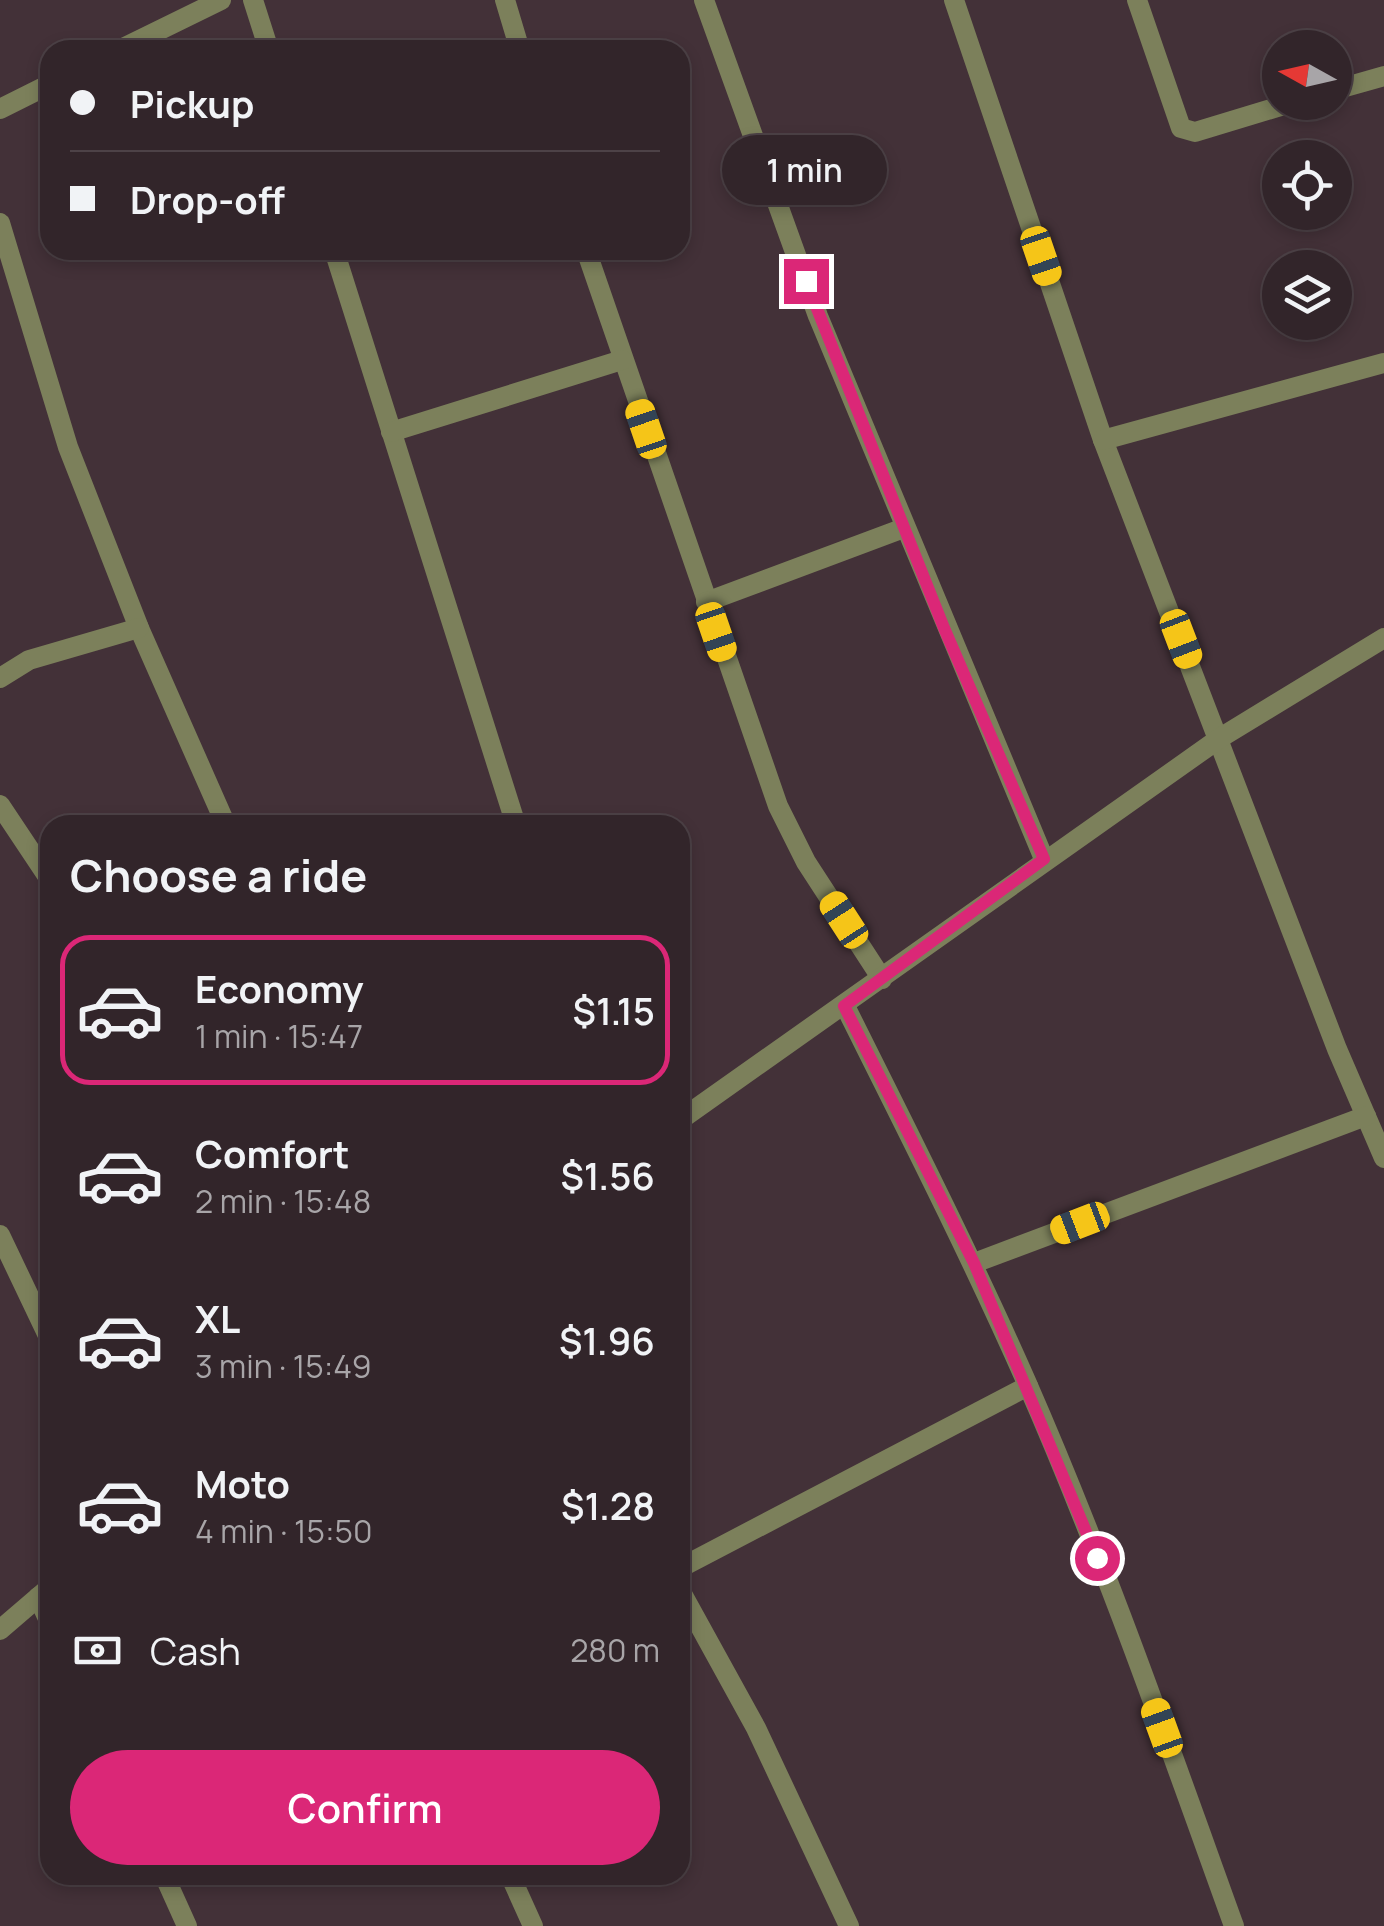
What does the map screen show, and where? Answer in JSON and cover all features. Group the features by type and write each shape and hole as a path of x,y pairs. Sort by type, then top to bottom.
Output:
{"street":[{"path":"139,40 220,0"},
{"path":"253,0 267,40"},
{"path":"504,0 517,40"},
{"path":"704,0 818,316 1044,859"},
{"path":"954,0 1104,440 1384,1158"},
{"path":"1137,0 1180,128 1196,132 1262,112"},
{"path":"1352,85 1384,76"},
{"path":"0,109 40,89"},
{"path":"0,223 68,448 139,628 222,815"},
{"path":"337,260 513,815"},
{"path":"589,260 778,806 806,862 882,978"},
{"path":"391,432 622,360"},
{"path":"1104,440 1384,363"},
{"path":"706,602 904,528"},
{"path":"0,678 30,660 139,628"},
{"path":"690,1113 1220,738 1384,638"},
{"path":"0,805 40,865"},
{"path":"844,1006 974,1263 1028,1386 1138,1662 1234,1926"},
{"path":"974,1263 1366,1116"},
{"path":"0,1234 40,1319"},
{"path":"690,1563 1028,1386"},
{"path":"0,1630 40,1595"},
{"path":"690,1608 756,1728 849,1926"},
{"path":"169,1885 187,1926"},
{"path":"515,1885 533,1926"}],"route":[{"path":"806,281 944,628 1044,859 844,1006 974,1263 1097,1558"}]}
